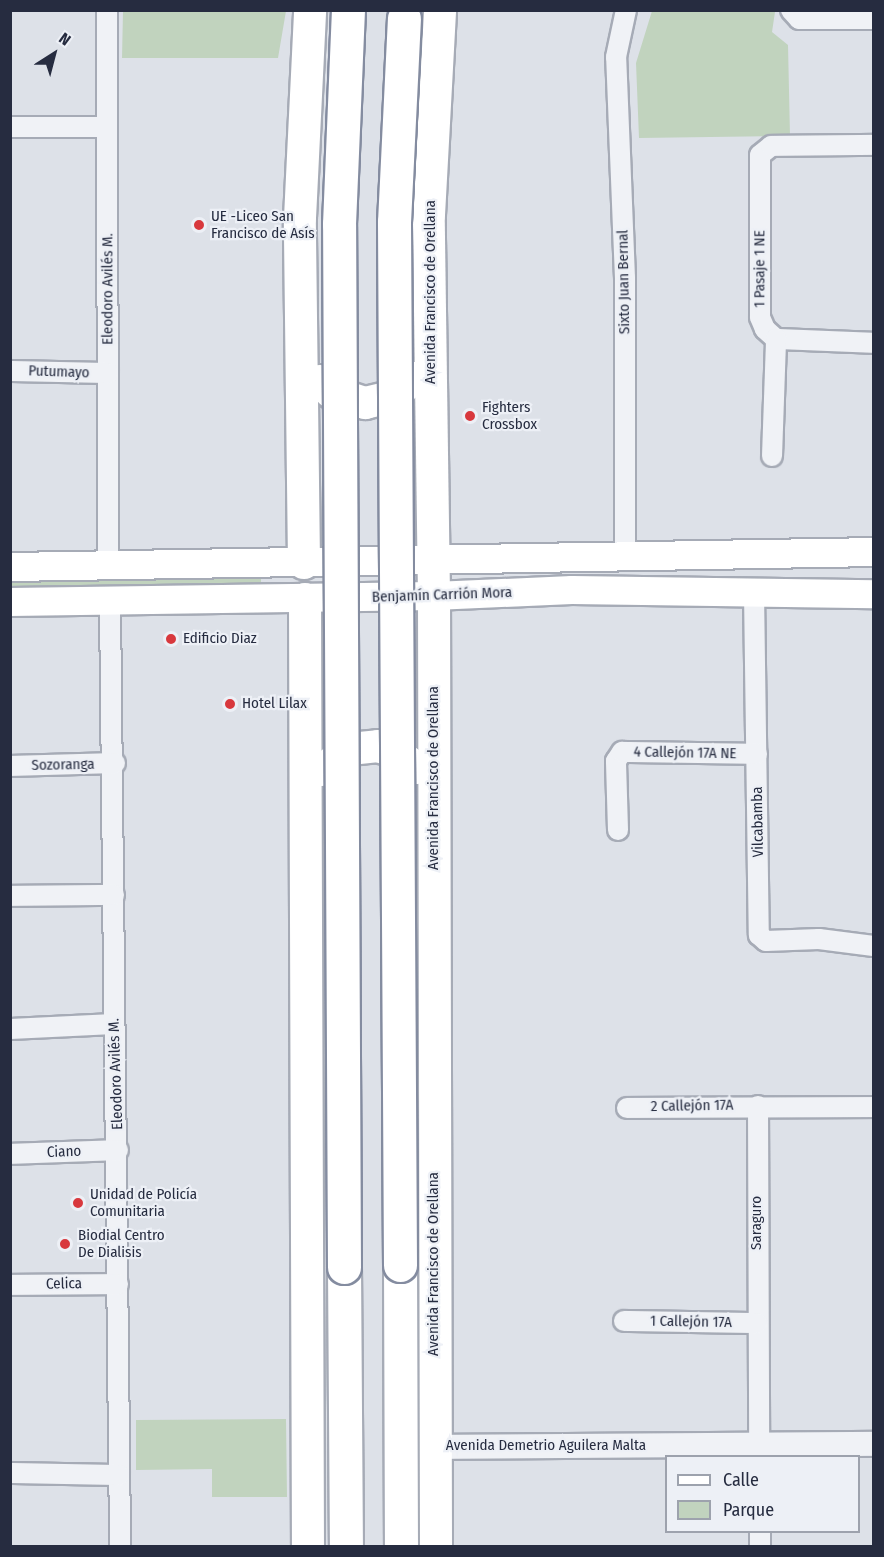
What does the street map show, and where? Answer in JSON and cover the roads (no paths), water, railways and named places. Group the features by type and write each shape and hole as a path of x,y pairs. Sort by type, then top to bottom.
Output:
{"highway":[{"path":"346,1546 339,224 348,10"},
{"path":"402,1546 394,222 404,14"}],"main road":[{"path":"304,563 300,206 310,10"},
{"name":"Avenida Francisco de Orellana","path":"436,1546 434,597 429,215 440,10"},
{"path":"302,352 312,372 331,392 365,403 392,398 408,385 418,372 431,340"},
{"path":"10,567 304,563 626,554 864,552"},
{"path":"754,592 754,579 761,571 837,571 864,552"},
{"path":"630,591 635,584 717,584 726,575 726,553"},
{"name":"Benjamín Carrión Mora","path":"10,602 434,597 630,591 873,594"},
{"path":"305,599 308,1546"},
{"path":"305,800 332,759 350,749 378,746 410,761 427,783 434,803"}],"street":[{"name":"Eleodoro Avilés M.","path":"107,10 108,567"},
{"name":"Sixto Juan Bernal","path":"626,10 616,57 625,278 626,554"},
{"path":"793,14 873,19"},
{"path":"10,127 107,128"},
{"name":"1 Pasaje 1 NE","path":"776,339 765,329 760,317 763,149 873,145"},
{"path":"772,456 776,339 873,343"},
{"name":"Putumayo","path":"10,371 108,373"},
{"name":"Vilcabamba","path":"754,592 759,936 766,940 819,939 873,946"},
{"name":"Eleodoro Avilés M.","path":"110,602 115,764 114,1023 118,1150 120,1546"},
{"name":"4 Callejón 17A NE","path":"618,830 616,761 622,752 757,754"},
{"name":"Sozoranga","path":"10,766 115,764"},
{"path":"10,896 114,895"},
{"path":"10,1029 114,1023"},
{"path":"758,1106 873,1107"},
{"name":"2 Callejón 17A","path":"627,1107 758,1106"},
{"name":"Saraguro","path":"758,1106 759,1451"},
{"name":"Ciano","path":"10,1154 118,1150"},
{"name":"Celica","path":"10,1285 118,1284"},
{"name":"1 Callejón 17A","path":"624,1321 757,1323"},
{"name":"Avenida Demetrio Aguilera Malta","path":"435,1447 759,1451 873,1444"},
{"path":"10,1473 119,1475"}],"place":[{"name":"UE -Liceo San Francisco de Asís","path":"199,225"},
{"name":"Fighters Crossbox","path":"470,416"},
{"name":"Edificio Diaz","path":"171,639"},
{"name":"Hotel Lilax","path":"230,704"},
{"name":"Unidad de Policía Comunitaria","path":"78,1203"},
{"name":"Biodial Centro De Dialisis","path":"65,1244"}]}
